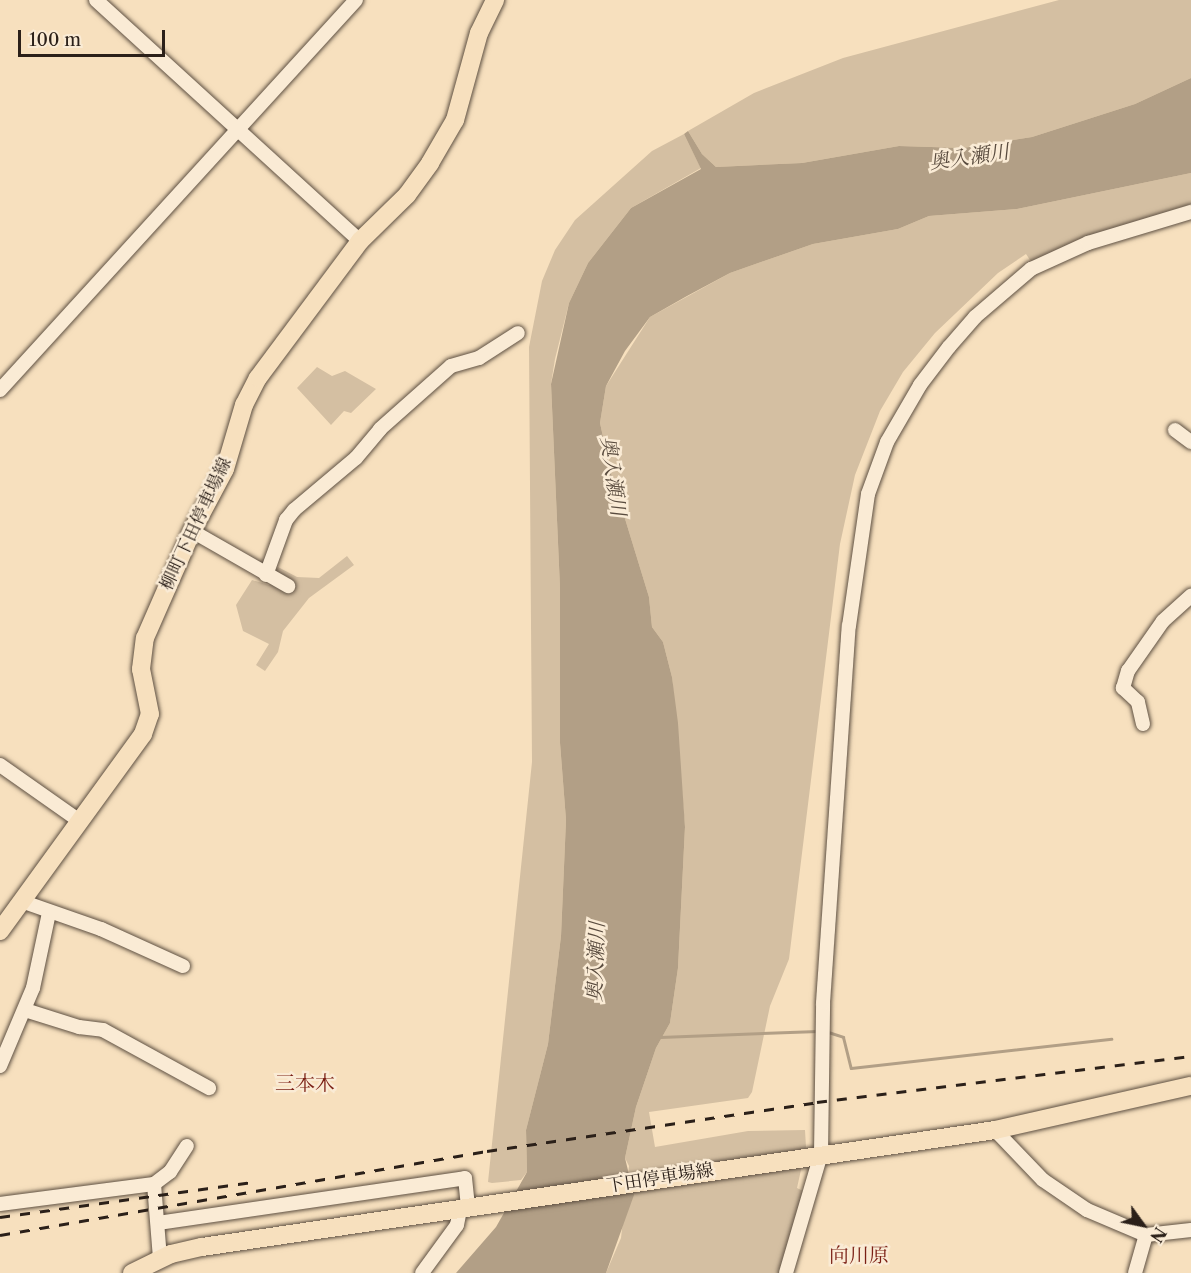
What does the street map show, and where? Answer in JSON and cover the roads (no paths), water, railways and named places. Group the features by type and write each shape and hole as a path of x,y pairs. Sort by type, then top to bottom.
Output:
{"main road":[{"name":"柳町下田停車場線","path":"0,931 81,822 149,722 141,669 145,638 192,531 225,469 244,405 258,378 360,242 407,195 454,120 479,33 495,0"},
{"name":"下田停車場線","path":"132,1273 160,1259 202,1247 818,1154 995,1130 1191,1086"}],"street":[{"path":"96,0 360,242"},
{"path":"0,390 356,0"},
{"path":"786,1273 818,1154 823,1003 849,626 868,494 887,442 920,385 949,346 975,317 1031,269 1088,243 1191,212"},
{"path":"266,575 286,520 294,510 356,458 380,429 451,366 479,358 518,333"},
{"path":"1175,430 1191,442"},
{"path":"192,531 288,586"},
{"path":"1143,724 1138,702 1123,688 1128,671 1163,621 1191,596"},
{"path":"0,765 81,822"},
{"path":"21,901 49,913 72,918 183,966"},
{"path":"0,1066 25,1010 49,913"},
{"path":"25,1010 79,1027 103,1030 209,1088"},
{"path":"995,1130 1063,1196 1146,1235 1191,1230"},
{"path":"0,1204 154,1184 170,1172 187,1146"},
{"path":"158,1223 465,1178 470,1207 422,1273"},
{"path":"154,1184 160,1259"},
{"path":"1135,1273 1146,1235"}],"water":[{"name":"奥入瀬川","path":"1191,78 1191,173 1017,209 929,216 898,229 813,244 730,273 650,317 625,351 606,386 600,423 611,473 649,597 652,627 663,642 672,677 678,723 685,827 678,968 670,1023 656,1048 636,1107 625,1158 634,1195 606,1273 456,1273 496,1227 527,1172 526,1130 548,1044 561,936 566,820 560,743 560,588 551,384 569,303 588,263 631,208 701,169 684,134 688,131 702,154 716,167 802,163 899,146 963,148 1032,137 1135,104"}],"waterway":[{"path":"660,1037 818,1031"},
{"path":"828,1032 843,1037 851,1068 1111,1039"}],"railway":[{"path":"0,1235 487,1151 817,1102 1191,1056"},
{"path":"0,1217 253,1182"}],"district":[{"name":"三本木","path":"305,1083"},
{"name":"向川原","path":"859,1255"}]}
